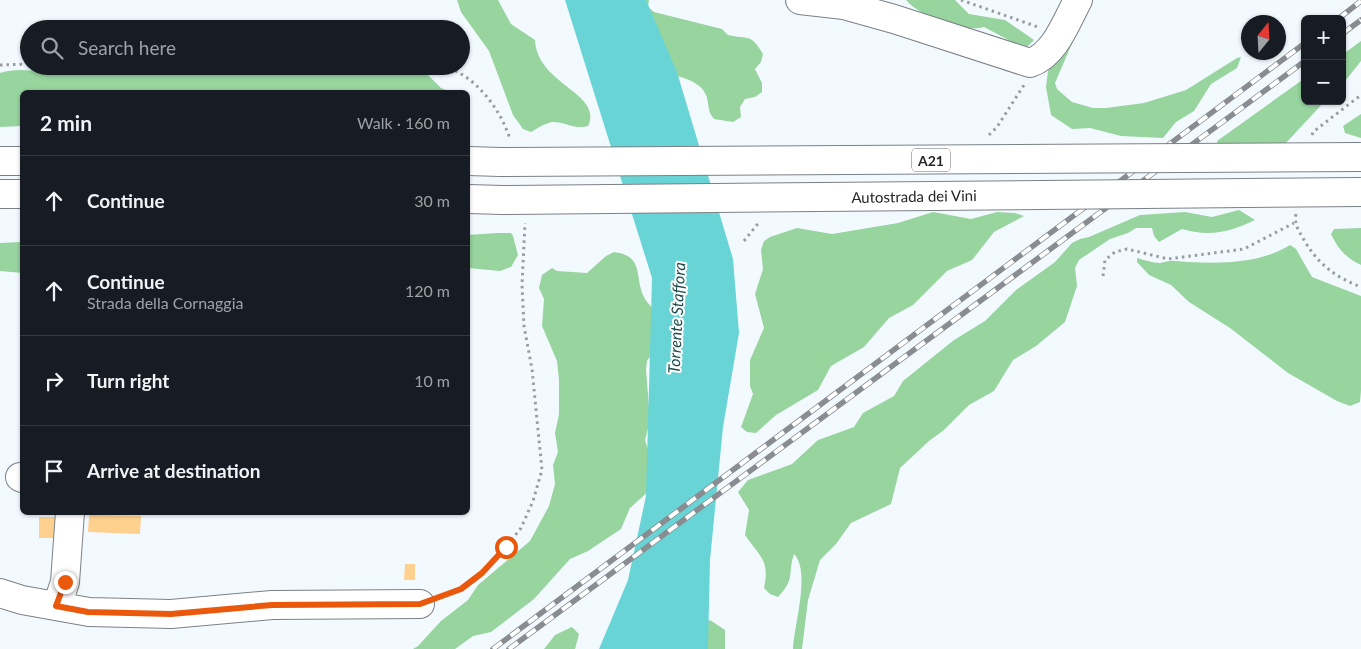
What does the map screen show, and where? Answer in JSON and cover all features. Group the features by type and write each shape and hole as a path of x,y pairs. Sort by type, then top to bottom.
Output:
{"main road":[{"path":"800,0 844,5 894,19 1030,63 1040,60 1060,33 1078,0"},
{"name":"A21","path":"470,160 506,151 1361,158"},
{"path":"0,161 20,161"},
{"name":"Autostrada dei Vini","path":"470,199 1361,192"},
{"path":"0,194 20,194"},
{"path":"56,606 65,582 70,515"},
{"path":"0,593 88,612 171,614 272,605 420,604"}],"path":[{"path":"961,0 1022,22 1060,33"},
{"path":"0,65 20,64"},
{"path":"463,75 480,87 506,124 506,151"},
{"path":"420,604 461,589 482,573 506,547 521,528 533,501 542,470 532,369 524,326 522,285 526,218"},
{"path":"1103,276 1105,260 1115,252 1127,249 1168,259 1244,249 1294,224"}],"green space":[{"path":"457,0 498,0 511,24 535,40 539,55 546,68 587,105 590,115 588,126 578,127 553,122 531,132 523,129 513,115 489,51 470,25 470,20 467,20 461,12"},
{"path":"629,0 649,0 648,7 654,12 722,29 728,35 748,38 755,42 763,54 761,62 755,69 762,83 762,92 755,97 745,99 740,107 741,117 733,122 714,119 705,93 701,88 682,77 654,70"},
{"path":"906,0 955,0 969,14 1005,20 1034,40 1027,47 1018,45 984,27 965,28 942,22 921,12"},
{"path":"1079,27 1055,83 1057,89 1072,102 1093,108 1144,103 1186,90 1241,57 1237,68 1211,84 1194,111 1176,122 1163,138 1121,136 1090,128 1072,129 1051,115 1046,87 1048,71"},
{"path":"1361,41 1361,61 1346,80 1346,60 1346,52"},
{"path":"20,70 20,75 428,75 441,88 446,90 20,90 20,126 0,127 0,73"},
{"path":"1301,81 1301,105 1321,105 1285,144 1219,147 1217,141"},
{"path":"1361,114 1361,138 1345,133 1343,126"},
{"path":"1239,210 1255,220 1237,228 1220,232 1202,233 1182,229 1159,242 1154,236 1152,228 1136,228 1110,239 1079,260 1075,268 1077,286 1065,322 1036,346 1013,360 994,391 969,405 944,430 900,468 891,504 851,523 836,544 820,560 808,600 802,649 793,649 801,585 799,562 794,554 789,581 784,591 778,597 770,594 764,588 766,579 765,565 745,535 749,510 738,492 748,480 792,464 818,440 854,427 863,413 894,396 903,381 954,340 985,321 1016,290 1055,262 1072,243 1140,215 1185,212 1212,217"},
{"path":"933,212 971,219 997,212 1015,213 1024,216 994,232 972,260 947,271 913,305 889,318 864,347 831,366 818,390 776,415 756,433 747,432 741,427 753,394 750,386 750,360 764,328 755,294 763,269 761,250 764,241 770,237 797,228 832,234 898,223"},
{"path":"1361,228 1361,265 1343,252 1331,234 1334,229"},
{"path":"511,233 518,255 511,267 500,271 470,268 470,235"},
{"path":"20,242 20,273 0,271 0,243"},
{"path":"1290,245 1296,249 1312,277 1361,296 1360,402 1350,406 1337,401 1288,373 1230,328 1189,302 1171,285 1149,275 1137,262 1137,258 1160,263 1172,261 1235,262 1278,252"},
{"path":"614,252 624,254 634,263 637,268 641,289 655,314 657,323 658,345 647,361 646,369 650,421 645,440 650,456 650,490 630,508 621,529 588,551 570,559 534,599 491,632 473,636 455,649 413,649 441,621 468,600 478,585 530,541 549,506 555,484 553,465 558,452 555,433 559,414 559,380 557,361 542,326 544,299 539,288 542,275 552,268 557,271 587,273 606,256"},
{"path":"710,620 725,630 725,649 699,649 702,625"},
{"path":"572,627 579,634 575,649 544,649 555,635"}],"water":[{"name":"Torrente Staffora","path":"565,0 646,0 677,72 733,259 739,333 723,427 710,560 708,649 599,649 628,580 646,496 652,278"}],"building":[{"path":"89,515 141,516 140,534 88,532"},
{"path":"39,517 59,517 59,538 39,538"},
{"path":"405,564 415,564 415,580 404,580"}],"railway":[{"path":"1343,15 1361,1"},
{"path":"1346,31 1361,20"},
{"path":"493,649 1301,46"},
{"path":"509,649 1301,64"}],"route":[{"path":"65,582 56,606 88,612 171,614 272,605 420,604 461,589 482,573 506,547"}]}
